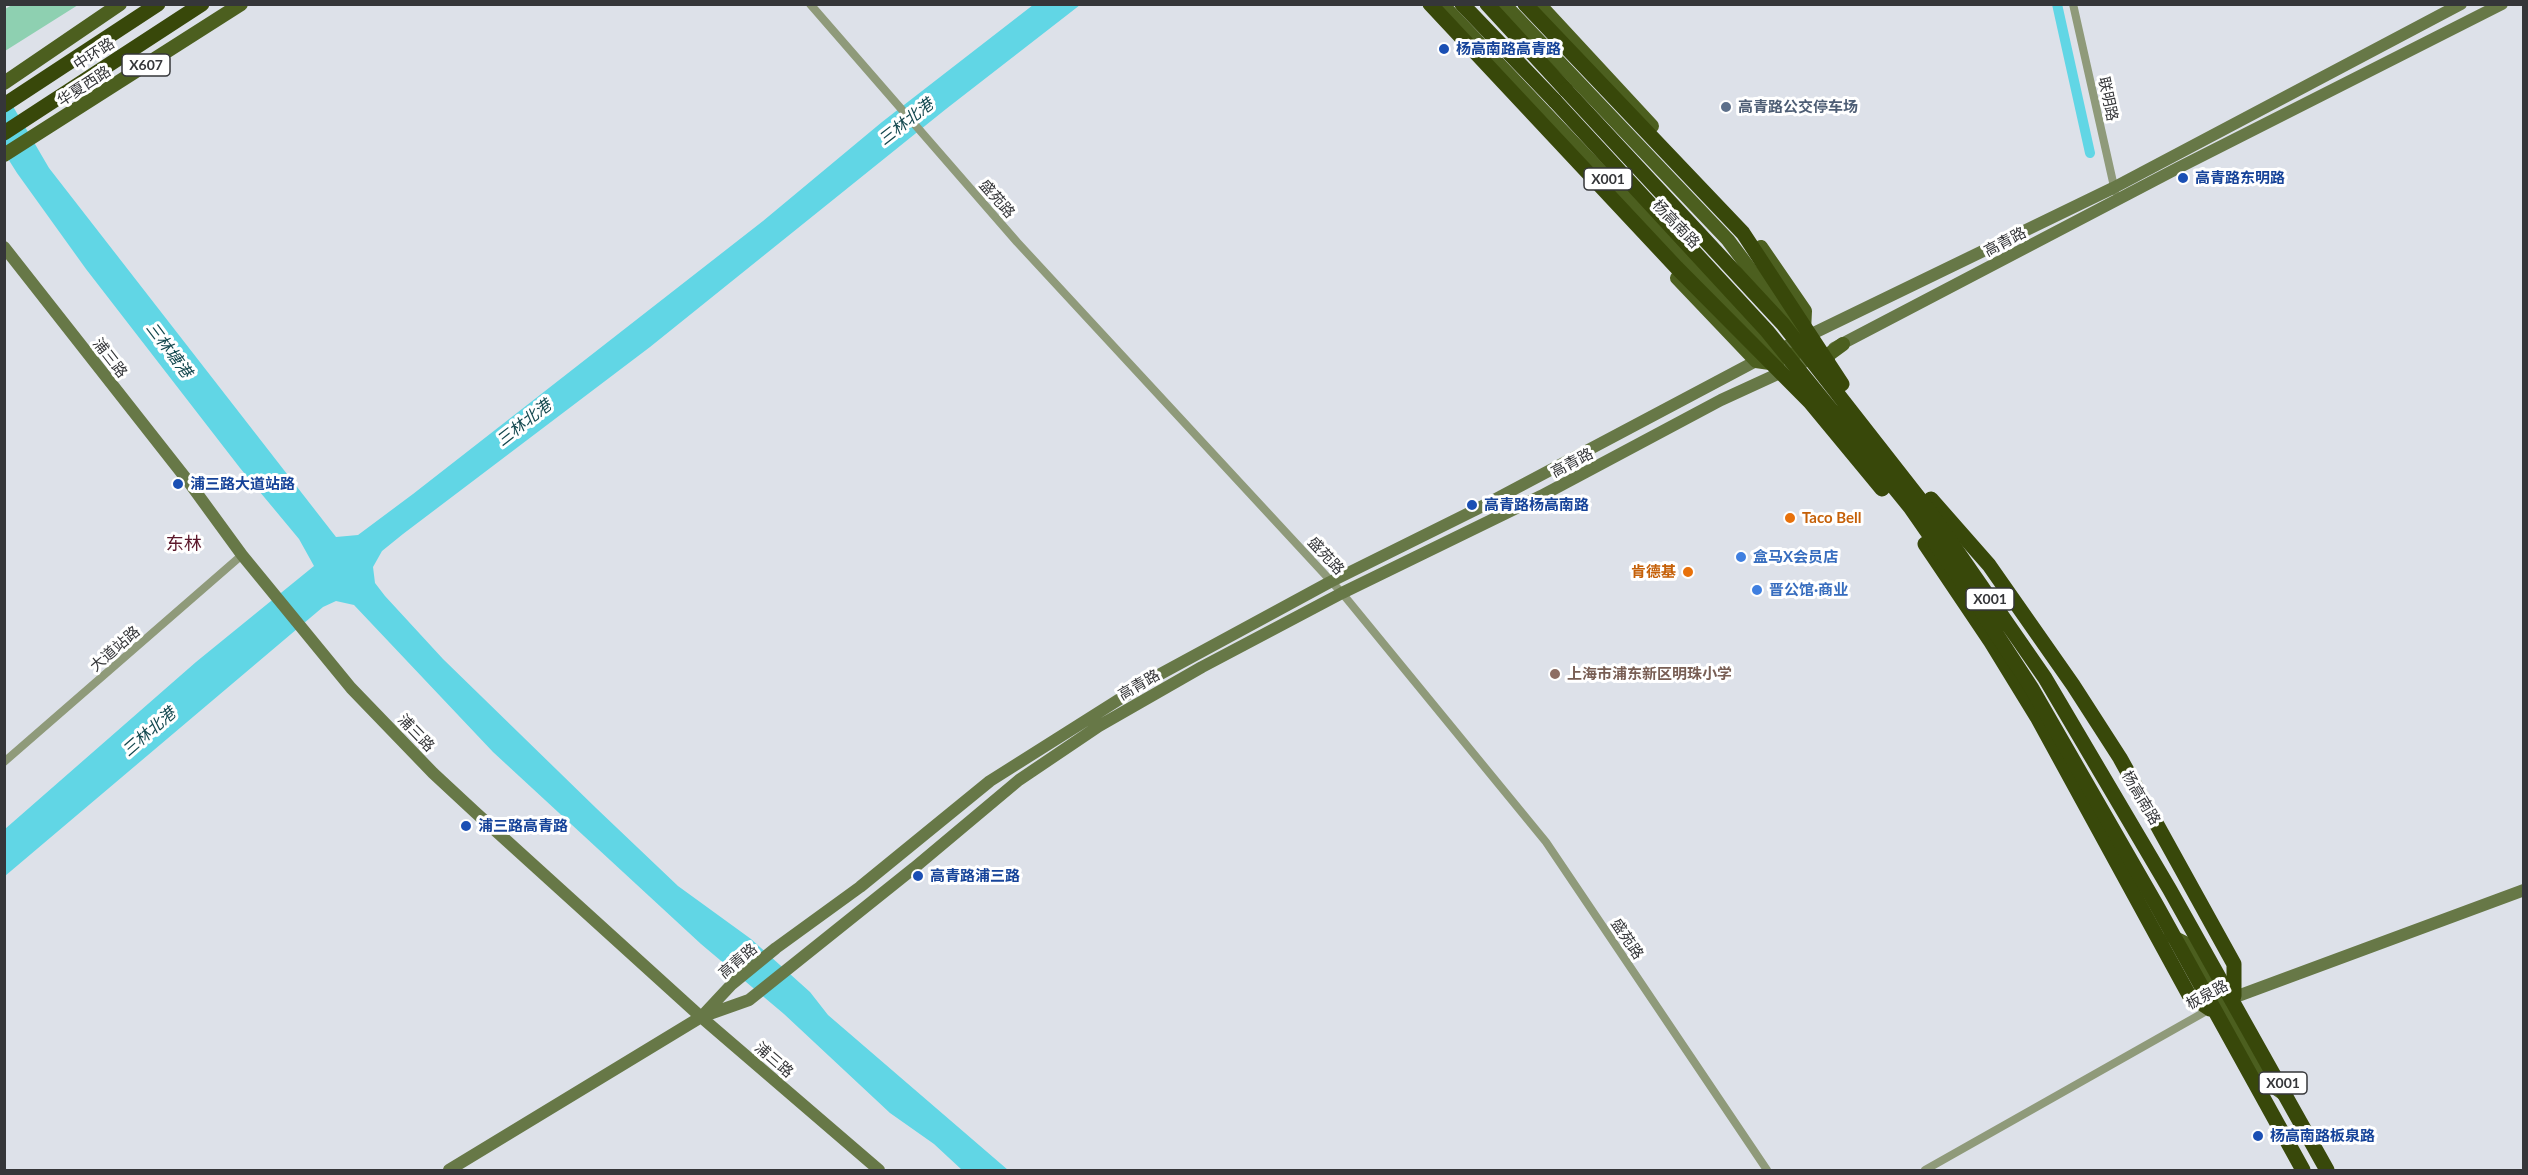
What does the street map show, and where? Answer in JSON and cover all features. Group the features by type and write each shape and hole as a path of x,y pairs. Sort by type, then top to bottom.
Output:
{"highway":[{"name":"中环路","path":"4,105 158,4"},
{"name":"中环路","path":"4,133 202,4"},
{"name":"杨高南路","path":"1431,4 1677,268 1810,402 1925,544 1965,586"},
{"name":"杨高南路","path":"1462,4 1561,95 1783,324 1930,512 2045,678 2170,890 2327,1170"},
{"name":"杨高南路","path":"1487,4 1561,95 1767,331 1910,507 2031,687 2157,906 2303,1170"},
{"name":"杨高南路","path":"1525,4 1743,233 1844,388 1931,499 1951,542"},
{"path":"1925,544 1967,605 2037,717 2189,995 2222,1003 2234,964 2120,758 2073,684 1989,565 1931,499"}],"main road":[{"path":"4,83 120,4"},
{"name":"华夏西路","path":"4,155 241,4"},
{"name":"X001","path":"1431,4 1441,25 1756,361"},
{"name":"杨高南路","path":"1442,4 1773,353"},
{"name":"杨高南路","path":"1504,4 1728,240 1885,449 1890,452"},
{"path":"1539,4 1751,234 1805,311 1803,339"},
{"name":"高青路","path":"1837,346 2461,4"},
{"name":"高青路","path":"701,1017 732,984 776,948 860,887 990,781 1153,678 1330,582 1475,510 1756,361 2116,194 2502,4"},
{"name":"浦三路","path":"4,247 188,481 242,555 351,688 433,773 701,1017 879,1170"},
{"path":"1773,353 1784,356 1814,356 1837,346"},
{"path":"1833,378 1827,359 1837,346"},
{"path":"1756,361 1814,356"},
{"name":"杨高南路","path":"1814,356 1890,452 1971,562 2050,679 2222,1003 2298,1170"},
{"name":"高青路","path":"449,1170 701,1017 749,1000 1040,764 1099,726 1192,673 1342,593 1541,496 1721,400 1814,356"},
{"path":"1756,361 1795,366"},
{"name":"杨高南路","path":"1795,366 1952,572 2029,691 2171,936 2292,1100 2332,1170"},
{"name":"板泉路","path":"2222,1003 2523,890"}],"street":[{"name":"盛苑路","path":"810,4 1017,242 1342,593 1546,842 1767,1170"},
{"name":"联明路","path":"2073,4 2116,194"},
{"name":"大道站路","path":"4,762 242,555"},
{"name":"板泉路","path":"1925,1170 2222,1003"}],"green space":[{"path":"12,5 78,5 5,51 5,9"}],"water":[{"path":"1033,5 1080,5 946,109 650,347 403,534 382,551 373,567 375,583 443,659 678,886 751,939 810,992 828,1015 1008,1170 962,1170 934,1144 890,1113 784,1014 701,944 493,752 354,605 336,601 323,607 5,876 5,829 196,662 314,566 299,539 240,468 86,269 17,173 5,154 4,91 49,168 336,537 358,535 413,494 763,221 882,122"}],"waterway":[{"path":"2057,4 2090,153"}],"place":[{"name":"杨高南路高青路","path":"1444,49"},
{"name":"高青路公交停车场","path":"1726,107"},
{"name":"高青路东明路","path":"2183,178"},
{"name":"浦三路大道站路","path":"178,484"},
{"name":"高青路杨高南路","path":"1472,505"},
{"name":"Taco Bell","path":"1790,518"},
{"name":"盒马X会员店","path":"1741,557"},
{"name":"肯德基","path":"1688,572"},
{"name":"晋公馆·商业","path":"1757,590"},
{"name":"上海市浦东新区明珠小学","path":"1555,674"},
{"name":"浦三路高青路","path":"466,826"},
{"name":"高青路浦三路","path":"918,876"},
{"name":"杨高南路板泉路","path":"2258,1136"}],"district":[{"name":"东林","path":"184,544"}],"water label":[{"name":"三林北港","path":"906,122"},
{"name":"三林塘港","path":"169,350"},
{"name":"三林北港","path":"524,423"},
{"name":"三林北港","path":"149,732"}]}
